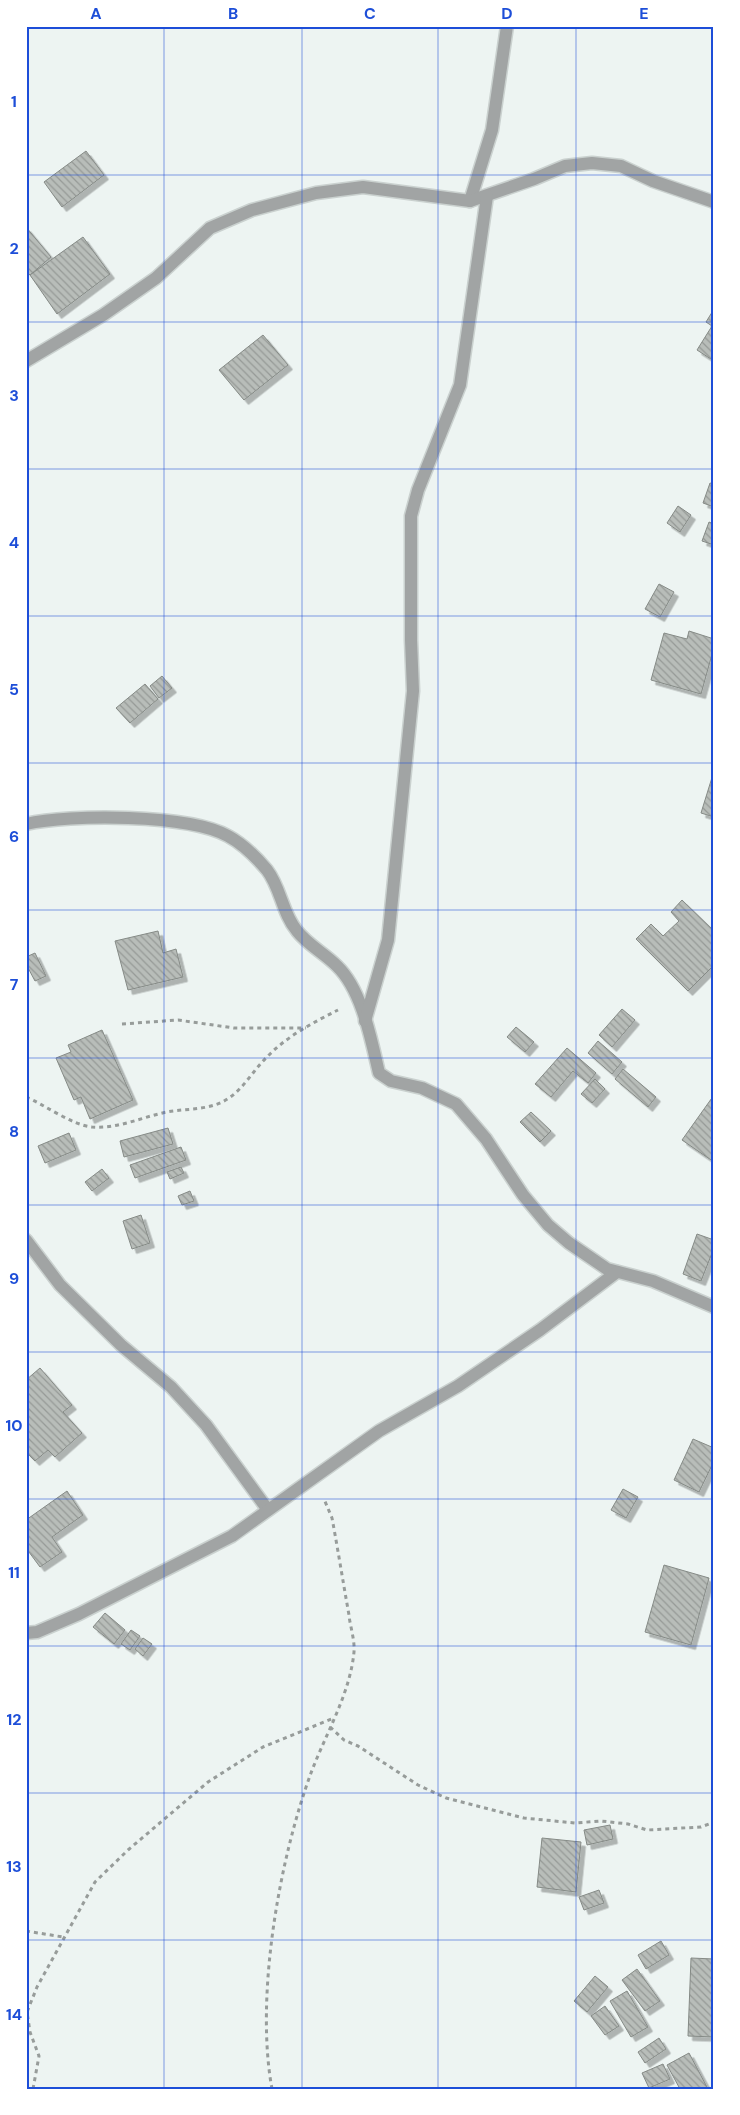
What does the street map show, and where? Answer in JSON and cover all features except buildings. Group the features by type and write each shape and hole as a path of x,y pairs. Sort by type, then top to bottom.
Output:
{"street":[{"path":"470,201 492,130 507,26"},
{"path":"26,361 103,315 156,278 210,228 252,210 316,193 363,187 470,201 565,166 592,163 621,166 653,181 714,202"},
{"path":"365,1021 388,940 413,691 410,640 411,516 418,490 460,386 487,196"},
{"path":"26,824 63,819 165,820 192,823 227,835 248,850 268,872 277,889 284,909 296,930 338,966 353,985 359,1000 379,1073 391,1082 422,1088 456,1104 486,1139 523,1195 548,1225 569,1243 607,1269 652,1281 714,1307"},
{"path":"26,1240 60,1286 121,1345 171,1387 206,1425 268,1510"},
{"path":"26,1633 37,1632 78,1614 149,1577 190,1560 232,1536 379,1430 458,1386 540,1330 617,1272"}],"path":[{"path":"26,1097 72,1120 91,1127 113,1126 167,1112 196,1110 228,1098 240,1088 268,1055 306,1028 359,1000"},
{"path":"122,1024 178,1020 234,1028 306,1028"},
{"path":"272,2089 266,2057 266,1987 278,1902 297,1818 311,1773 348,1684 354,1650 332,1518 315,1476"},
{"path":"33,2089 39,2056 30,2032 27,2012 37,1987 63,1937 95,1882 128,1850 208,1782 264,1747 334,1718"},
{"path":"330,1727 344,1740 358,1746 418,1785 446,1798 524,1818 575,1823 601,1821 628,1824 647,1830 701,1827 714,1822"},
{"path":"26,1931 63,1937"}]}
